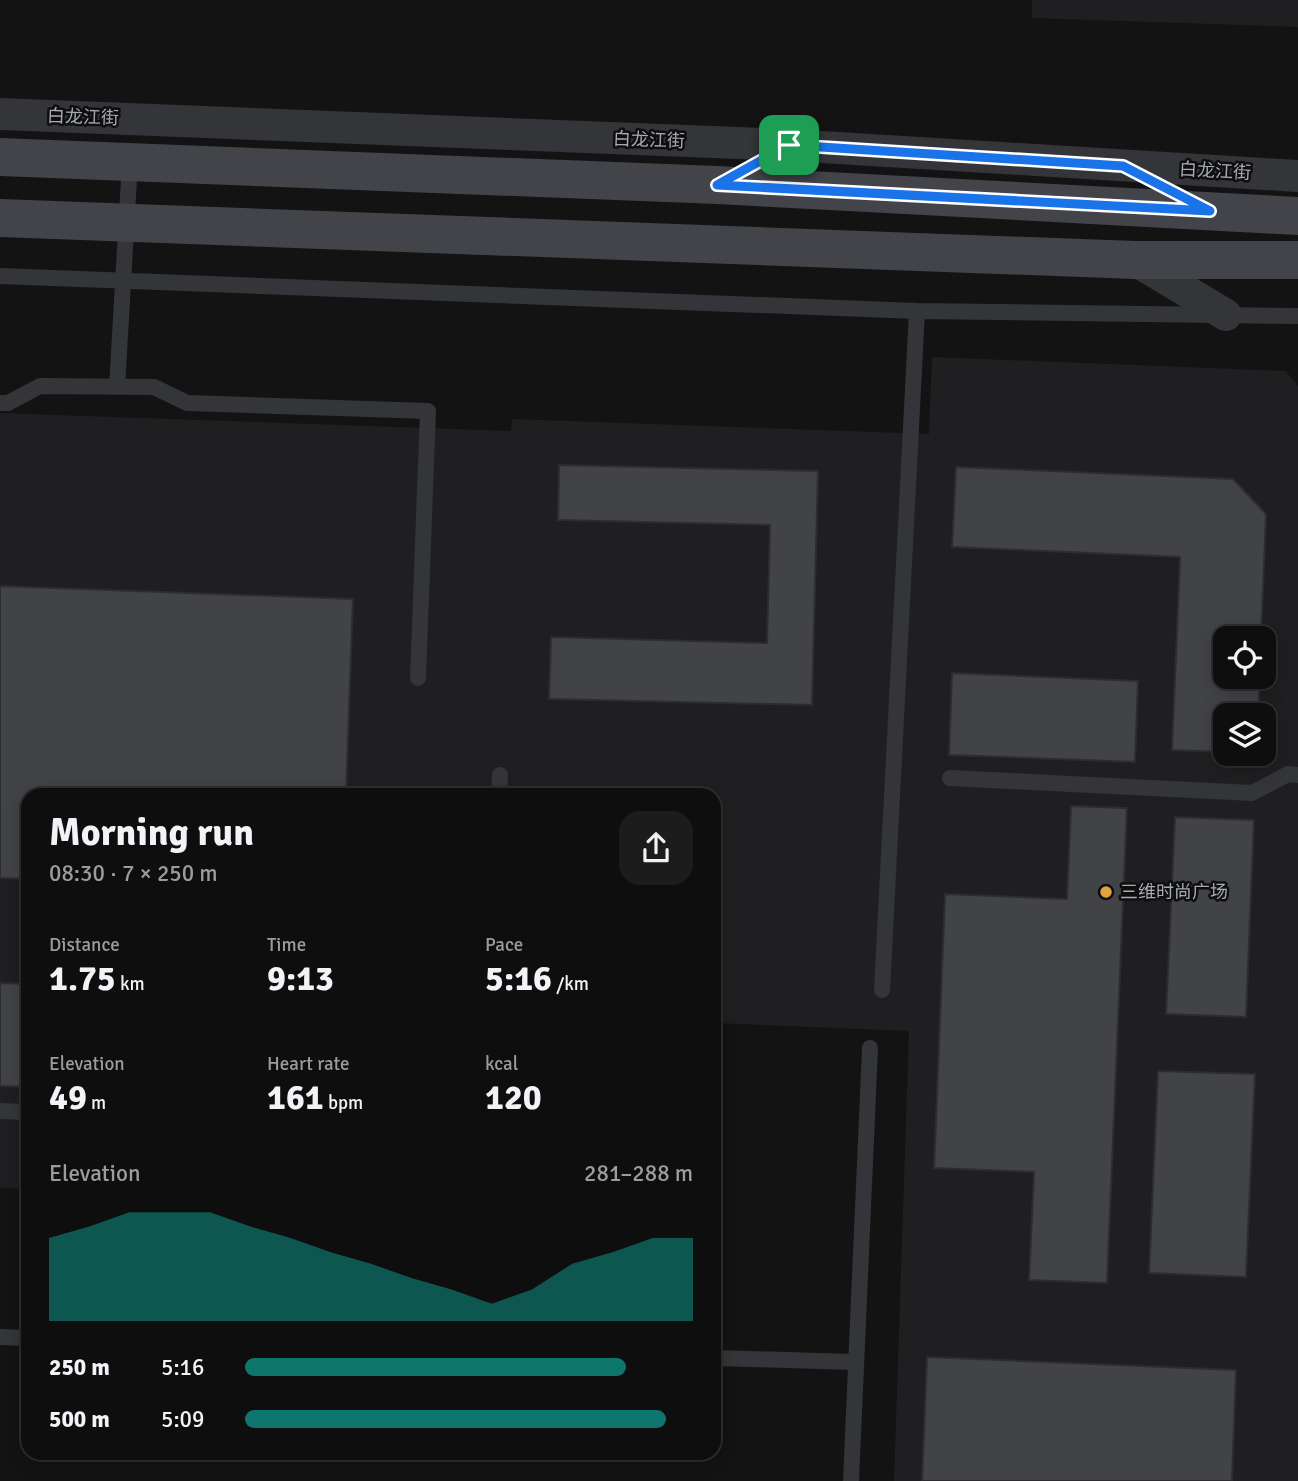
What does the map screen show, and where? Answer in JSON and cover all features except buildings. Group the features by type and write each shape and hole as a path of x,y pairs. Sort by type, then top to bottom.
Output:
{"main road":[{"path":"0,157 717,185 1298,216"},
{"path":"0,218 1135,260 1298,260"}],"street":[{"name":"白龙江街","path":"0,114 789,145 1298,176"},
{"path":"717,185 789,145"},
{"path":"1123,166 1210,211"},
{"path":"1135,260 1226,315"}],"lane":[{"path":"117,387 130,162"},
{"path":"0,276 917,311 1298,316"},
{"path":"882,990 917,311"},
{"path":"0,403 8,403 40,386 154,387 187,403 428,411 418,678"},
{"path":"950,778 1252,793 1288,774 1298,775"},
{"path":"499,788 500,775"},
{"path":"850,1481 870,1048"},
{"path":"0,1111 21,1112"},
{"path":"0,1337 21,1338"},
{"path":"721,1358 854,1363"}],"shaded area":[{"path":"1032,0 1298,0 1298,27 1032,18"},
{"path":"932,357 1286,371 1298,386 1298,1481 894,1481 909,1031 721,1023 721,788 21,788 21,1189 0,1188 0,413 511,431 512,419 929,434"}],"place":[{"name":"三维时尚广场","path":"1106,892"}],"route":[{"path":"789,145 1123,166 1210,211 717,185 789,145"}]}
